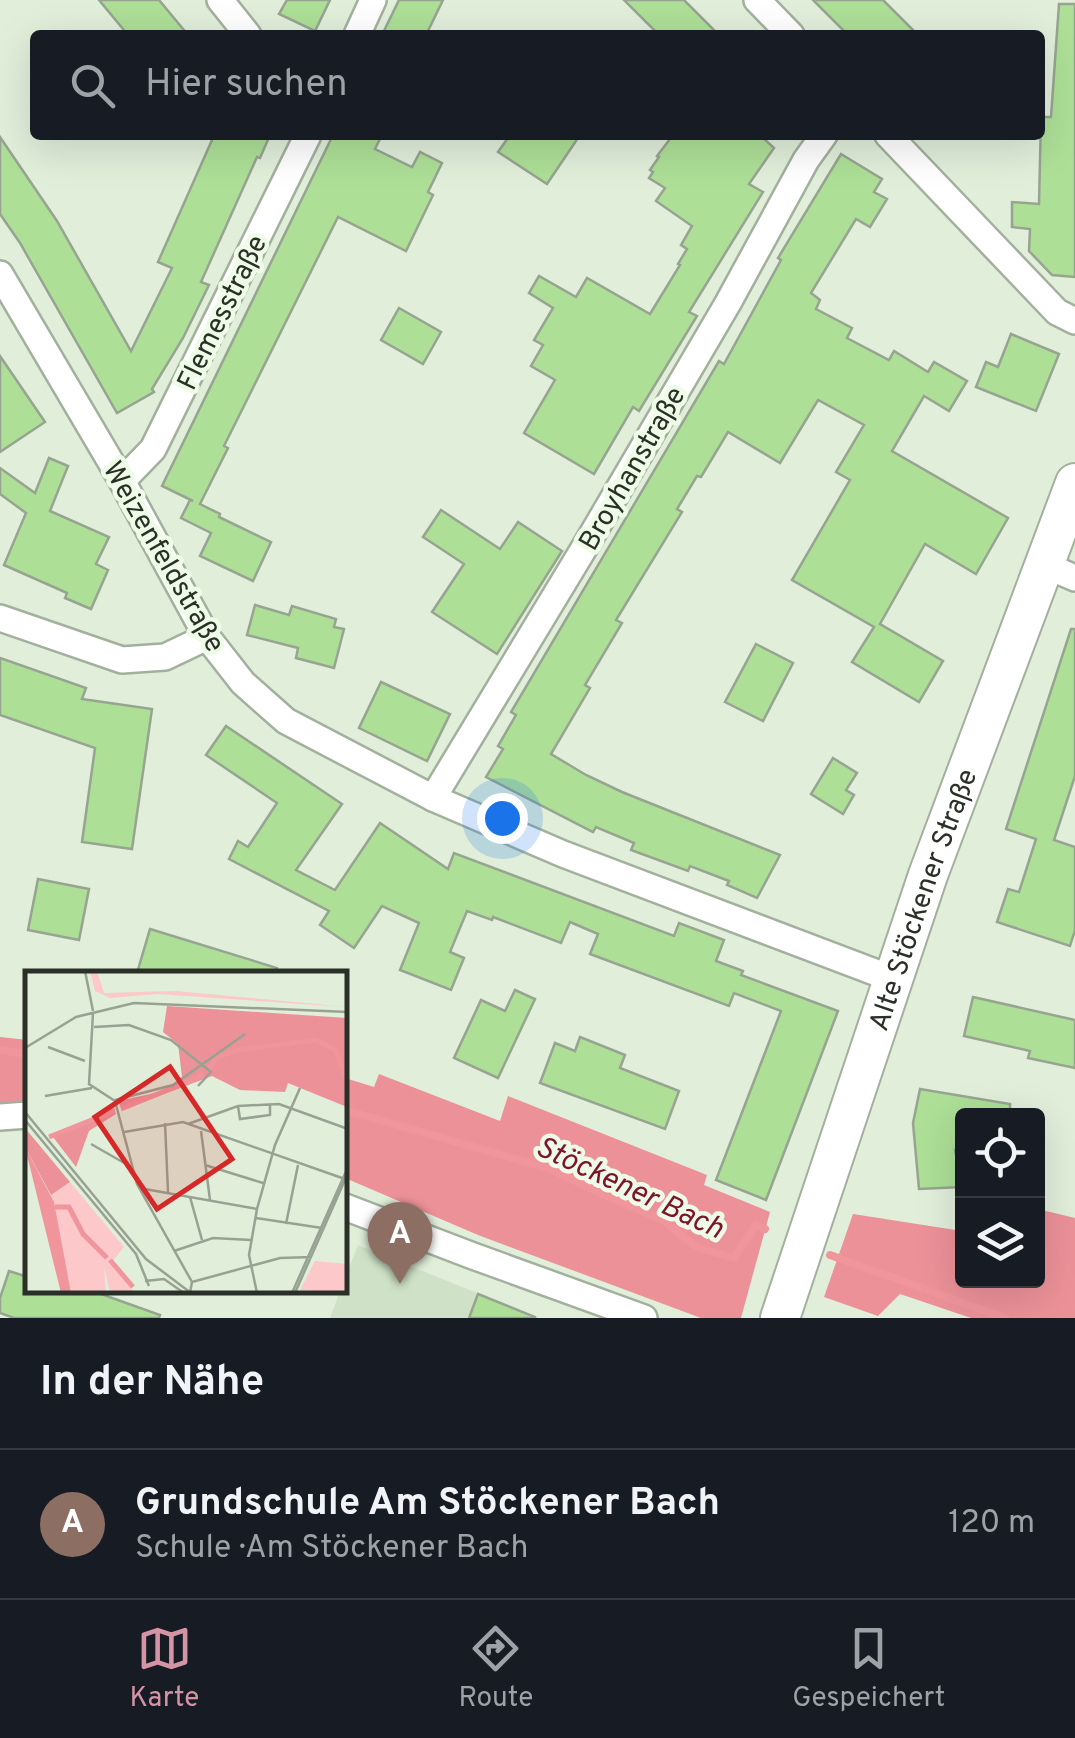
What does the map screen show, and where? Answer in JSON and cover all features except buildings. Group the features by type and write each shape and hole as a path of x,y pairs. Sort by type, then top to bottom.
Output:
{"street":[{"path":"220,0 244,30"},
{"path":"359,30 374,0"},
{"path":"757,0 787,30"},
{"name":"Flemesstraße","path":"122,481 153,449 306,140"},
{"name":"Broyhanstraße","path":"434,798 728,304 820,140"},
{"path":"893,140 1058,312 1075,321"},
{"name":"Weizenfeldstraße","path":"0,274 122,481 207,638 243,683 286,721 434,798 563,854 893,979"},
{"name":"Alte Stöckener Straße","path":"780,1318 966,772 1060,572 1075,483"},
{"path":"0,618 122,660 165,657 207,638"},
{"path":"0,1117 25,1115"},
{"path":"348,1208 644,1318"}],"shaded area":[{"path":"0,1037 25,1040 25,1123 0,1129"},
{"path":"379,1074 500,1121 508,1096 707,1175 704,1185 770,1212 741,1318 701,1318 478,1235 348,1179 348,1079 374,1087"},
{"path":"1045,1211 1075,1218 1075,1318 971,1318 900,1294 878,1316 824,1297 853,1214 955,1230 955,1288 1045,1288"},
{"path":"358,1245 539,1318 330,1318 339,1293 348,1293 348,1270"}],"waterway":[{"name":"Stöckener Bach","path":"0,1050 25,1054"},
{"name":"Stöckener Bach","path":"348,1111 547,1168 663,1220 696,1247 734,1258 756,1225 765,1229"},
{"name":"Stöckener Bach","path":"830,1255 1005,1318"}],"place":[{"name":"Grundschule Am Stöckener Bach","path":"400,1284"}]}
